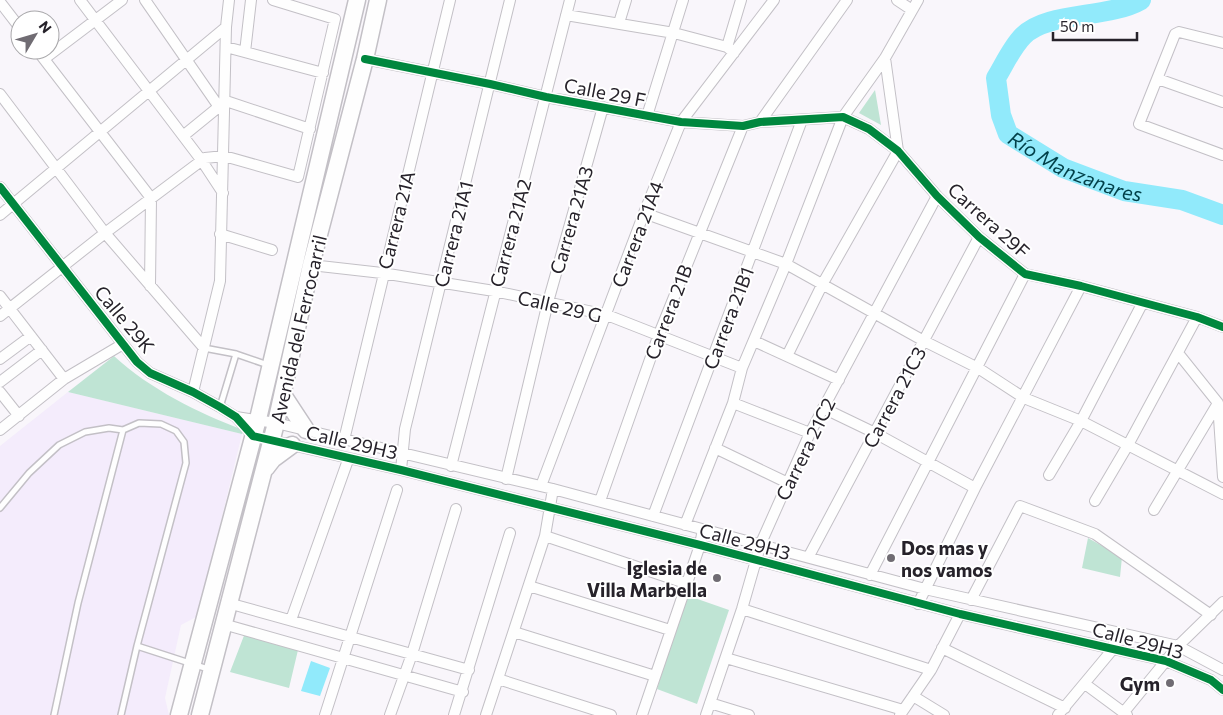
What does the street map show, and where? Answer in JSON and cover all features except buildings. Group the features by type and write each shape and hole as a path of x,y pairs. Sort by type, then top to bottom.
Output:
{"main road":[{"name":"Avenida del Ferrocarril","path":"179,715 258,419 357,0"},
{"name":"Avenida del Ferrocarril","path":"200,715 272,441 311,265 365,59 378,0"},
{"path":"283,395 306,430"},
{"path":"264,469 273,459 292,445"}],"street":[{"path":"80,0 202,161 223,193"},
{"path":"60,48 96,22 122,0"},
{"path":"145,0 187,61 222,104 310,129"},
{"path":"194,392 220,281 220,234 224,156 222,104 229,0"},
{"path":"245,52 251,0"},
{"path":"0,316 151,198 210,157 224,156 298,177 335,19 273,0"},
{"name":"Carrera 21A","path":"344,440 382,273 434,72 450,0"},
{"name":"Carrera 21A1","path":"401,470 405,429 510,0"},
{"name":"Carrera 21A2","path":"451,466 570,0"},
{"path":"619,23 626,0"},
{"path":"647,116 683,0"},
{"path":"566,15 674,33 731,50 741,0"},
{"name":"Carrera 21A4","path":"541,486 644,214 682,122 731,50 774,0"},
{"path":"760,122 846,0"},
{"path":"897,0 912,10"},
{"path":"685,525 733,404 742,368 786,264 843,117 885,58 918,0"},
{"path":"0,2 10,15"},
{"path":"0,215 226,27"},
{"path":"1223,43 1179,32 1175,34 1139,124 1223,155"},
{"path":"226,47 323,73"},
{"path":"787,356 822,283 898,152 885,58"},
{"name":"Calle 29 F","path":"365,59 546,97 682,122 743,126 760,122 843,117"},
{"path":"45,60 151,198 150,286"},
{"path":"1158,79 1223,102"},
{"path":"0,94 105,233 204,348"},
{"path":"183,136 222,104"},
{"name":"Carrera 21A3","path":"506,478 548,302 603,107"},
{"name":"Carrera 29F","path":"843,117 869,129 898,152 937,196 979,237 1024,274 1081,286 1223,327"},
{"name":"Carrera 21B1","path":"653,516 802,120"},
{"name":"Carrera 21B","path":"600,501 659,334 743,126"},
{"name":"Calle 29K","path":"0,187 62,269 138,362 150,373 194,392 236,417 253,436"},
{"name":"Carrera 21C2","path":"706,715 742,609 761,544 810,433 876,314 937,196"},
{"path":"644,214 786,264 924,341 978,368 1024,398 1081,421 1223,494"},
{"path":"220,234 272,250"},
{"name":"Carrera 21C3","path":"808,556 979,237"},
{"name":"Calle 29 G","path":"311,265 382,273 548,302 607,315 742,368"},
{"path":"870,574 927,462 978,368 1024,274"},
{"path":"918,604 975,488 1024,398 1081,286"},
{"path":"0,296 64,379"},
{"path":"1049,475 1081,421 1142,304"},
{"path":"1095,501 1128,445 1197,318"},
{"path":"0,359 31,336"},
{"path":"754,340 839,380"},
{"path":"0,430 64,379 123,344"},
{"path":"0,382 42,350"},
{"path":"1178,353 1218,403 1223,477"},
{"path":"0,392 19,416"},
{"path":"1154,510 1218,403"},
{"path":"733,404 810,433"},
{"path":"823,408 875,433 975,488"},
{"name":"Calle 29K","path":"236,417 258,419"},
{"name":"Calle 29H3","path":"258,419 553,489 925,589 1178,646 1223,670"},
{"name":"Calle 29H3","path":"253,436 348,460 401,470 550,509 700,545 918,604 1166,661 1211,680 1223,690"},
{"path":"715,448 788,483"},
{"path":"291,620 348,460"},
{"path":"486,715 545,536 553,489"},
{"name":"Calle 29H3","path":"325,715 397,490"},
{"path":"971,600 1020,506 1094,534 1211,615"},
{"path":"390,715 412,654 456,509"},
{"path":"642,715 685,584 700,545 703,529"},
{"path":"454,715 510,533"},
{"path":"545,536 685,584"},
{"path":"529,586 670,630"},
{"path":"1085,684 1121,712 1178,646 1223,602"},
{"path":"228,603 468,670"},
{"path":"742,609 931,670"},
{"path":"726,658 902,713 931,670 960,614"},
{"path":"223,624 462,692"},
{"path":"514,632 655,676"},
{"path":"942,648 1061,711 1113,648 1116,632"},
{"path":"498,679 611,715"},
{"path":"913,696 944,715"},
{"path":"710,703 749,715"}],"lane":[{"path":"204,348 236,354 270,366"},
{"path":"220,407 236,354"},
{"path":"0,508 29,473 59,445 85,432 109,428 123,430 139,423 161,424 176,431 184,442 186,463 137,646 122,715"},
{"path":"54,715 78,603 123,430"},
{"path":"137,646 212,670"}],"shaded area":[{"path":"68,392 242,434 198,616 181,625 165,698 169,715 0,715 0,446"}],"green space":[{"path":"875,90 881,125 859,113"},
{"path":"114,356 159,390 192,408 243,430 242,434 68,392"},
{"path":"1088,538 1122,557 1120,577 1082,568"},
{"path":"686,595 729,610 697,704 657,689"},
{"path":"245,633 298,650 289,688 230,672"}],"water":[{"path":"311,661 330,668 320,696 301,691"}],"waterway":[{"name":"Río Manzanares","path":"1141,0 1112,10 1047,22 1034,28 1019,40 996,78 1001,115 1008,134 1063,168 1124,191 1182,200 1223,215"}],"cycle path":[{"path":"365,59 546,97 681,122 743,126 760,122 843,117 869,129 898,151 937,196 979,237 1025,274 1081,286 1197,317 1223,327"},
{"path":"0,187 137,362 150,373 193,392 236,417 253,436 401,470 700,545 960,614 1166,661 1211,680 1223,690"}],"place":[{"name":"Dos mas y nos vamos","path":"891,558"},
{"name":"Iglesia de Villa Marbella","path":"717,578"},
{"name":"Gym","path":"1170,683"}]}
